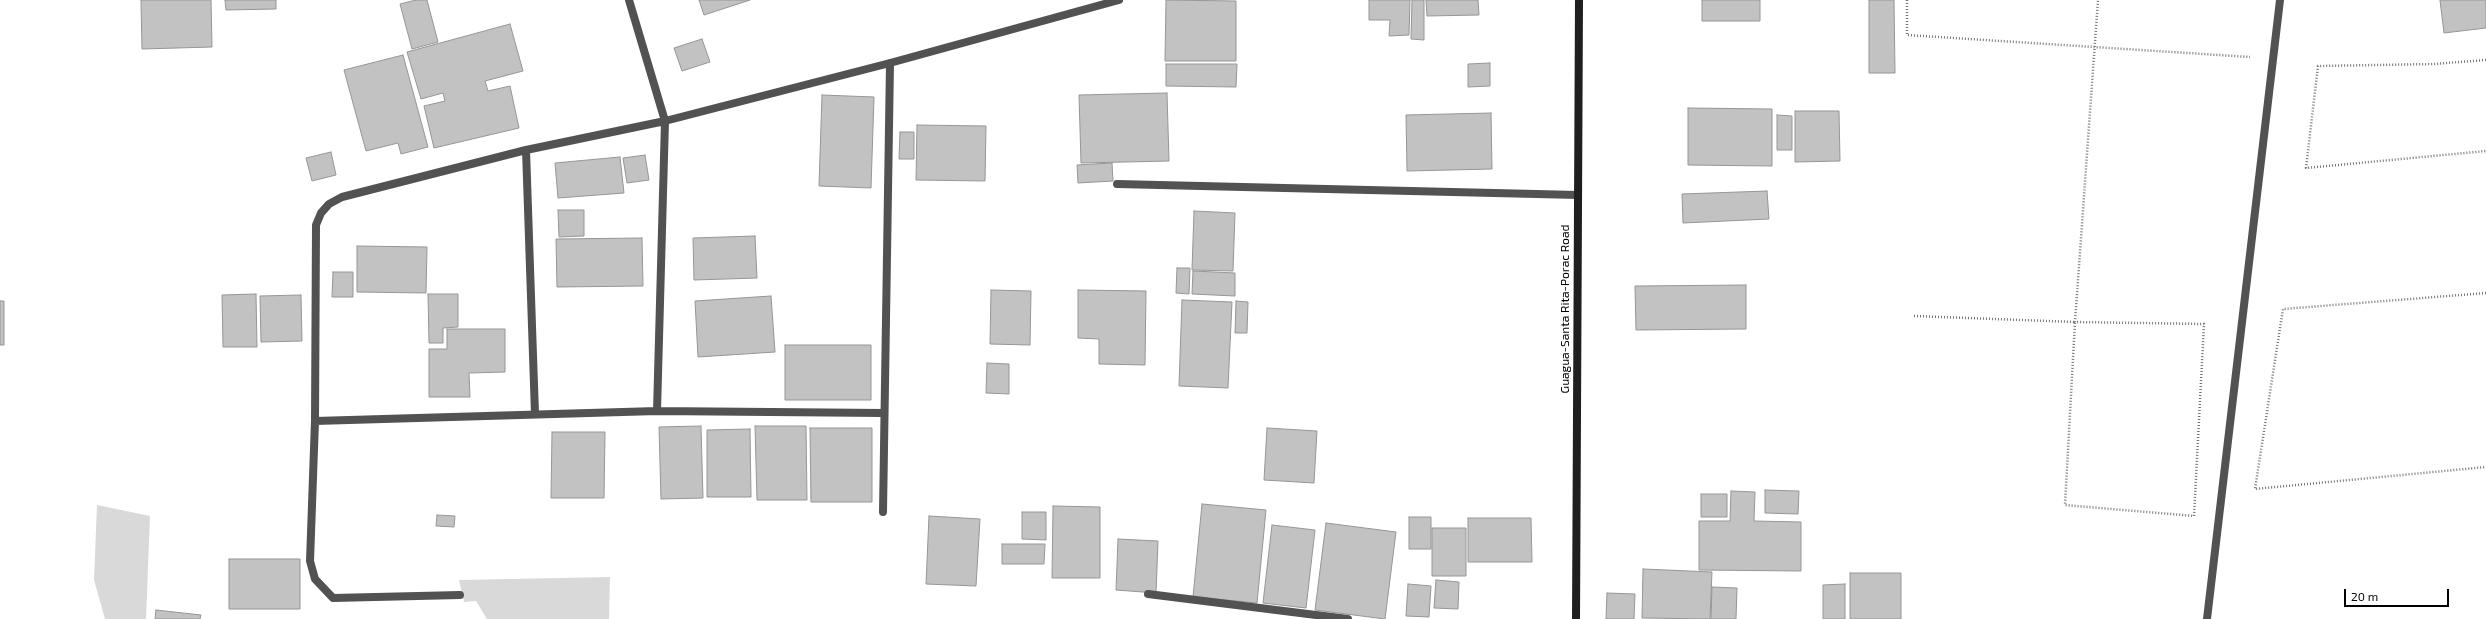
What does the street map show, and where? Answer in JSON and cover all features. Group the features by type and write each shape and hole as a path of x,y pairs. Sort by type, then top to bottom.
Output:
{"main road":[{"name":"Guagua-Santa Rita-Porac Road","path":"1576,619 1580,0"}],"street":[{"path":"629,0 665,121 658,411"},
{"path":"460,594 333,598 315,579 310,561 315,421 316,225 321,213 329,204 342,197 526,150 665,121 890,63 1119,0"},
{"path":"2207,619 2280,0"},
{"path":"883,512 883,413 890,63"},
{"path":"526,150 535,414"},
{"path":"1117,184 1578,195"},
{"path":"315,421 658,411 883,413"},
{"path":"1148,594 1348,619"}],"path":[{"path":"1907,0 1907,35 2095,46 2273,59"},
{"path":"1914,316 2075,322 2204,324 2194,516 2065,505 2075,322 2098,0"},
{"path":"2486,60 2434,64 2318,66 2306,168 2486,151"},
{"path":"2486,293 2283,308 2255,489 2486,467"}],"shaded area":[{"path":"97,505 150,516 146,619 105,619 94,580"},
{"path":"610,577 609,619 487,619 476,601 464,602 459,580"}],"building":[{"path":"141,0 211,0 212,47 142,49"},
{"path":"225,0 276,0 276,9 226,10"},
{"path":"416,0 427,0 438,42 412,49 400,4"},
{"path":"699,0 750,0 704,15"},
{"path":"1166,0 1236,1 1236,61 1165,61"},
{"path":"1369,0 1410,0 1409,35 1389,36 1390,20 1369,20"},
{"path":"1412,0 1424,0 1424,40 1411,39"},
{"path":"1426,0 1478,0 1479,15 1427,16"},
{"path":"1702,0 1760,0 1760,21 1702,21"},
{"path":"1869,0 1894,0 1895,73 1869,73"},
{"path":"2440,0 2486,0 2486,28 2444,33"},
{"path":"510,24 523,71 485,81 488,91 510,86 519,128 434,148 424,106 445,101 443,93 421,99 407,52"},
{"path":"702,39 710,62 682,71 674,48"},
{"path":"403,55 428,147 401,154 398,143 366,151 344,70"},
{"path":"1490,63 1490,86 1468,87 1468,64"},
{"path":"1166,64 1237,64 1236,87 1166,86"},
{"path":"1167,93 1169,161 1081,163 1079,95"},
{"path":"822,95 874,97 871,188 819,186"},
{"path":"1688,108 1772,109 1772,166 1688,165"},
{"path":"1795,111 1839,111 1840,161 1795,162"},
{"path":"1491,113 1492,169 1407,171 1406,115"},
{"path":"1777,115 1792,116 1792,150 1777,150"},
{"path":"917,125 986,126 985,181 916,180"},
{"path":"900,132 914,132 914,159 899,159"},
{"path":"331,152 336,175 312,181 306,158"},
{"path":"645,155 649,180 627,183 623,158"},
{"path":"620,157 624,193 558,198 555,163"},
{"path":"1112,163 1113,181 1078,183 1077,165"},
{"path":"1767,191 1769,219 1683,223 1682,194"},
{"path":"558,210 584,210 584,236 559,237"},
{"path":"1194,211 1235,213 1233,271 1192,270"},
{"path":"755,236 757,278 694,280 693,238"},
{"path":"642,238 643,286 557,287 556,239"},
{"path":"357,246 427,247 426,293 357,292"},
{"path":"1177,268 1190,268 1189,294 1176,293"},
{"path":"1193,271 1235,273 1235,296 1192,294"},
{"path":"333,272 353,272 353,297 332,297"},
{"path":"1746,285 1746,329 1636,330 1635,286"},
{"path":"991,290 1031,291 1030,345 990,344"},
{"path":"1078,290 1146,291 1145,365 1099,364 1099,339 1078,338"},
{"path":"256,294 257,347 223,347 222,295"},
{"path":"428,294 458,294 458,327 443,328 443,343 429,343"},
{"path":"301,295 302,341 261,342 260,296"},
{"path":"771,296 775,352 698,357 695,301"},
{"path":"1182,300 1232,302 1228,388 1179,386"},
{"path":"0,301 4,301 4,345 0,345"},
{"path":"1236,301 1248,302 1247,333 1235,333"},
{"path":"447,329 505,329 505,372 469,373 470,397 429,397 429,349 447,349"},
{"path":"785,345 871,345 871,400 785,400"},
{"path":"987,363 1009,364 1009,394 986,393"},
{"path":"701,426 703,498 661,499 659,427"},
{"path":"755,426 806,426 807,500 757,500"},
{"path":"810,428 872,428 872,502 811,502"},
{"path":"1267,428 1317,431 1314,483 1264,480"},
{"path":"750,429 751,497 707,497 707,430"},
{"path":"552,432 605,432 604,498 551,498"},
{"path":"1765,490 1799,491 1798,514 1765,513"},
{"path":"1731,491 1755,492 1754,521 1801,522 1801,571 1699,570 1699,521 1730,521"},
{"path":"1701,494 1727,494 1727,517 1701,517"},
{"path":"1202,504 1266,510 1257,603 1193,597"},
{"path":"1053,506 1100,507 1100,578 1052,578"},
{"path":"1022,512 1046,512 1046,540 1022,539"},
{"path":"437,515 455,516 454,527 436,526"},
{"path":"929,516 980,519 976,586 926,584"},
{"path":"1409,517 1431,517 1431,549 1409,549"},
{"path":"1468,518 1531,518 1532,562 1468,562"},
{"path":"1326,523 1396,532 1385,619 1315,610"},
{"path":"1272,525 1315,530 1306,608 1263,603"},
{"path":"1432,528 1466,528 1466,576 1432,576"},
{"path":"1118,539 1158,541 1156,593 1116,590"},
{"path":"1002,544 1045,544 1044,564 1002,564"},
{"path":"229,559 300,559 300,609 229,609"},
{"path":"1643,569 1712,572 1710,619 1642,618"},
{"path":"1850,573 1901,573 1901,619 1850,619"},
{"path":"1436,580 1459,582 1458,609 1434,608"},
{"path":"1408,584 1431,586 1429,617 1406,616"},
{"path":"1845,584 1845,619 1823,619 1823,585"},
{"path":"1712,587 1737,588 1736,619 1711,619"},
{"path":"1607,593 1635,594 1634,619 1606,619"},
{"path":"156,610 201,615 200,619 155,619"}]}
